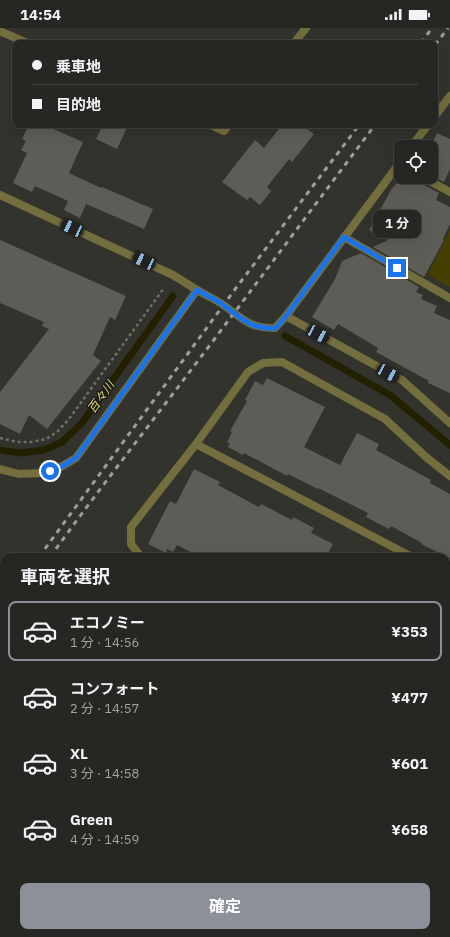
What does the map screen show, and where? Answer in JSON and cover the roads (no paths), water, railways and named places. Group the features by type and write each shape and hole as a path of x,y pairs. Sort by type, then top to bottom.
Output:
{"street":[{"path":"296,40 306,28"},
{"path":"0,31 20,40"},
{"path":"438,112 450,96"},
{"path":"218,128 224,131 226,128"},
{"path":"416,140 426,128"},
{"path":"0,195 173,275 219,302 247,322 255,326 268,329 276,328 286,316 394,172"},
{"path":"435,184 450,192"},
{"path":"344,237 450,298"},
{"path":"0,469 19,474 42,474 59,468 76,458 197,290"},
{"path":"286,316 402,380 450,423"},
{"path":"138,553 131,544 131,527 196,444 248,372 264,363 282,362 385,419 426,457 450,476"},
{"path":"196,444 404,553"}],"waterway":[{"name":"百々川","path":"0,450 21,453 44,450 62,442 82,423 173,296"},
{"name":"百々川","path":"285,336 390,395 450,445"}],"railway":[{"path":"423,40 432,28"},
{"path":"438,41 448,28"},
{"path":"42,553 233,292 357,128"},
{"path":"53,553 373,128"}]}
